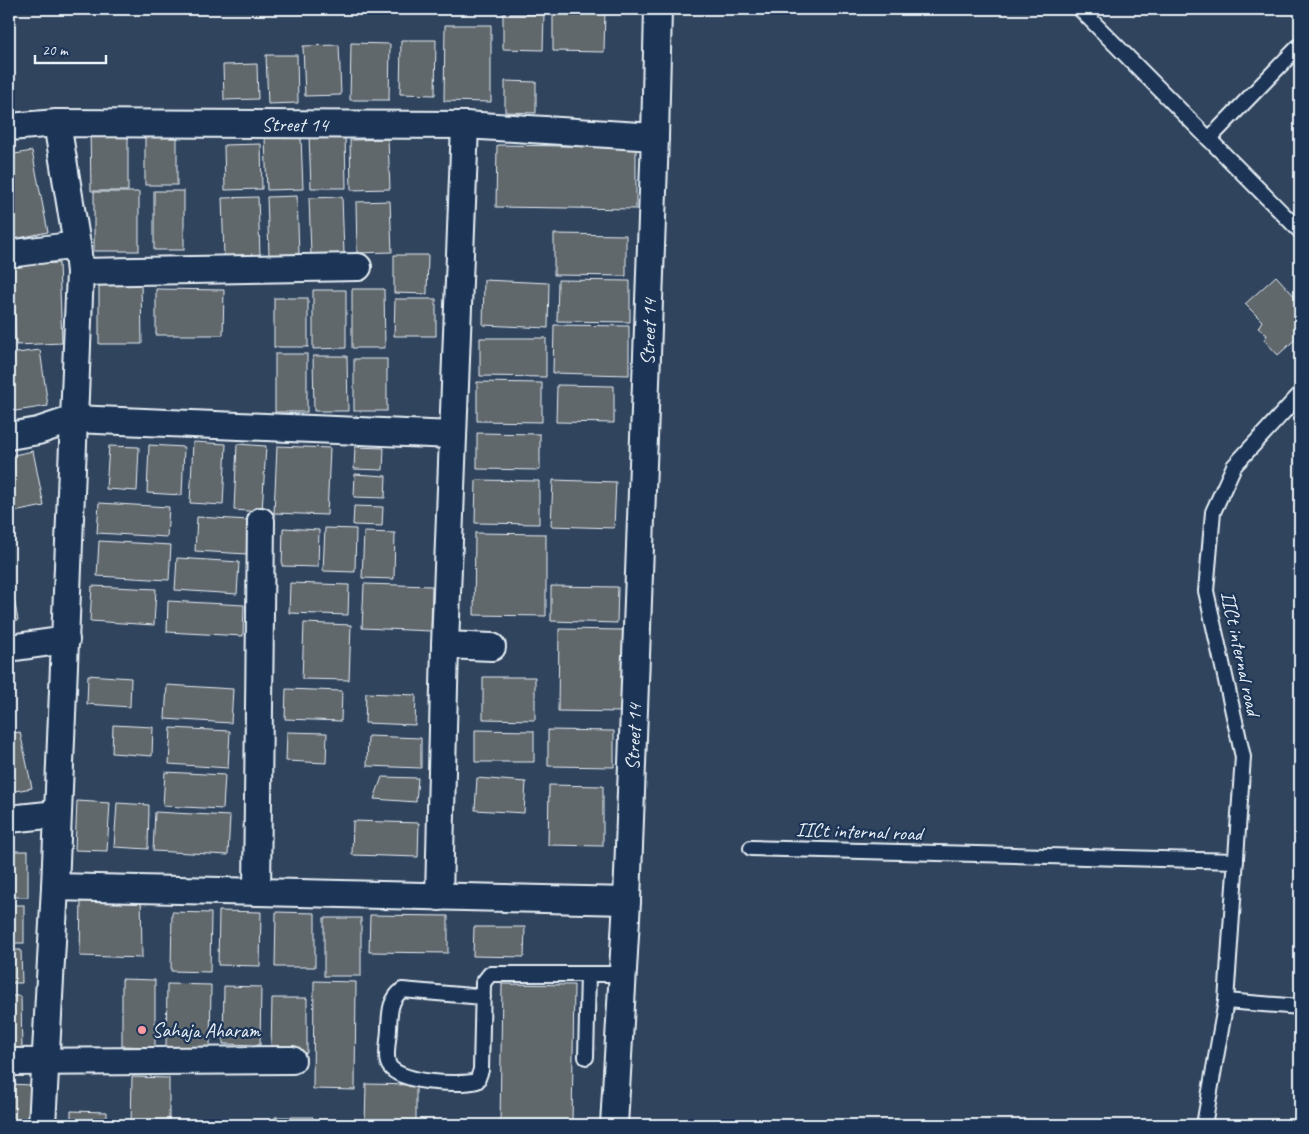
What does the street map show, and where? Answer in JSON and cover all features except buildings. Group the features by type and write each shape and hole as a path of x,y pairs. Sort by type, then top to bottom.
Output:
{"street":[{"path":"655,137 658,9"},
{"path":"42,1125 44,1060 55,887 80,272 57,124"},
{"name":"Street 14","path":"9,127 57,124 465,125 655,137 627,901 614,1125"},
{"path":"439,896 445,645 465,125"},
{"path":"9,254 77,245"},
{"path":"80,272 358,267"},
{"path":"9,436 38,431 74,419 453,435"},
{"path":"257,892 261,521"},
{"path":"9,648 66,640"},
{"path":"445,645 492,647"},
{"path":"9,819 57,814"},
{"path":"55,887 627,901"},
{"path":"9,1062 44,1060 292,1060"}],"lane":[{"path":"1080,9 1300,231"},
{"path":"1209,139 1300,45"},
{"name":"IICt internal road","path":"1204,1125 1226,1001 1243,757 1206,592 1213,512 1234,466 1300,394"},
{"name":"IICt internal road","path":"751,848 1236,861"},
{"path":"483,997 402,990 394,997 390,1007 388,1062 393,1072 404,1077 465,1084 477,1081 481,1070 483,997 483,983 490,974 623,974"},
{"path":"586,1057 588,974"},
{"path":"1226,1001 1300,1007"}],"place":[{"name":"Sahaja Aharam","path":"142,1030"}]}
